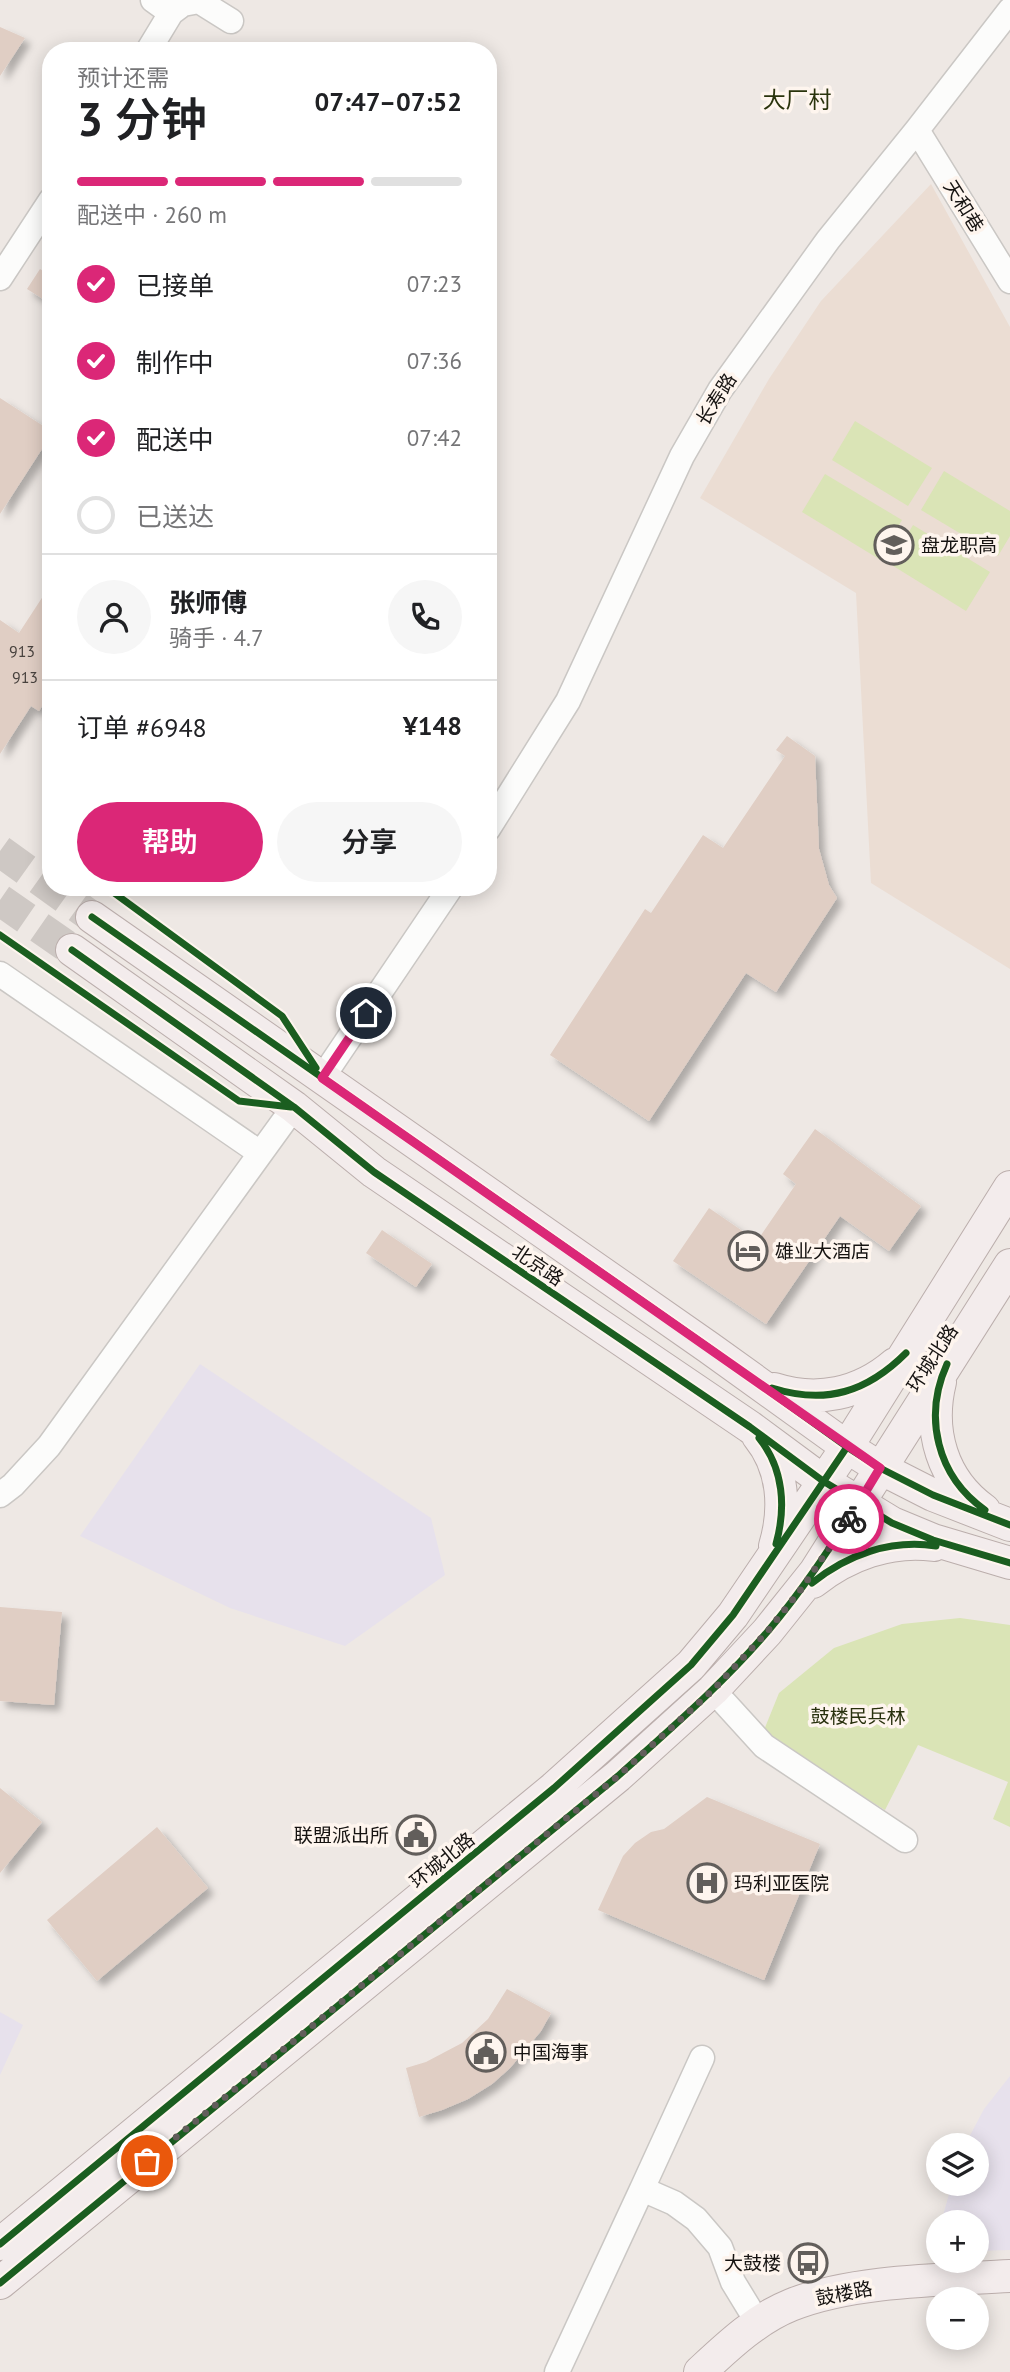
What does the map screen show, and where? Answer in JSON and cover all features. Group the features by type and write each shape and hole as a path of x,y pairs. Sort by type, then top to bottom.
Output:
{"main road":[{"name":"北京路","path":"92,917 847,1447 880,1468 956,1504 1008,1524"},
{"name":"北京路","path":"72,950 293,1107 374,1172 750,1427 858,1504 892,1523 970,1552 1010,1563"},
{"name":"环城北路","path":"0,2244 554,1788 691,1665 733,1615 847,1447 1010,1187"},
{"name":"环城北路","path":"0,2283 618,1776 713,1690 767,1632 815,1572 1010,1265"},
{"path":"762,1385 800,1395 833,1395 880,1376 906,1353"},
{"path":"947,1364 940,1379 935,1408 935,1428 944,1461 963,1491 976,1504 1008,1524"},
{"path":"750,1427 772,1458 782,1493 781,1526 772,1559"},
{"path":"789,1605 826,1572 865,1552 885,1547 926,1544 970,1552"},
{"name":"鼓楼路","path":"700,2372 758,2323 790,2305 829,2294 880,2286 1010,2276"},
{"name":"鼓楼路","path":"723,2372 770,2332 796,2320 832,2309 882,2301 1010,2292"}],"street":[{"path":"151,42 162,7 199,1 232,21"},
{"name":"长寿路","path":"497,815 568,701 682,456 720,390 828,240 1010,10"},
{"name":"天和巷","path":"917,130 1010,281"},
{"path":"0,278 42,214"},
{"path":"322,1078 445,896"},
{"path":"0,974 260,1153"},
{"path":"0,1495 13,1485 49,1446 293,1107"},
{"path":"713,1690 764,1746 905,1840"},
{"path":"557,2372 702,2058"},
{"path":"642,2189 674,2203 696,2219 720,2247 733,2283 758,2323"}],"shaded area":[{"name":"盘龙职高","path":"931,184 1010,327 1010,969 871,883 856,593 700,498 769,379 821,301"},
{"path":"200,1364 431,1518 445,1575 345,1646 230,1608 80,1536"},
{"path":"0,2012 23,2025 0,2075"},
{"path":"1010,2076 1010,2250 989,2251 989,2210 944,2210 949,2196 989,2196 989,2133 971,2133 984,2109"}],"green space":[{"path":"855,421 932,468 908,506 832,460"},
{"path":"944,471 1010,511 1010,536 998,556 921,510"},
{"path":"825,474 902,520 879,559 802,512"},
{"path":"913,525 990,572 966,611 890,564"},
{"name":"鼓楼民兵林","path":"960,1618 1010,1625 1010,1827 993,1819 1008,1782 918,1745 885,1810 762,1735 779,1693 834,1648 902,1624"}],"building":[{"path":"0,27 25,38 0,76"},
{"path":"40,269 42,270 42,298 27,289"},
{"path":"0,398 42,425 42,449 0,514"},
{"path":"42,598 42,706 39,711 31,706 0,754 0,620 19,633"},
{"path":"787,736 815,756 819,849 829,885 837,898 776,992 746,973 649,1121 550,1055 645,909 651,913 703,835 723,848 785,756 776,750"},
{"path":"815,1129 921,1206 889,1251 840,1216 766,1324 673,1261 709,1208 757,1241 796,1184 783,1174"},
{"path":"382,1230 432,1264 416,1287 366,1253"},
{"path":"0,1607 62,1612 54,1705 0,1701"},
{"path":"0,1788 42,1822 0,1873"},
{"name":"玛利亚医院","path":"707,1797 820,1844 764,1980 598,1910 623,1856 635,1843 651,1832 664,1829"},
{"path":"157,1827 208,1888 97,1981 47,1920"},
{"name":"中国海事","path":"507,1989 551,2013 541,2031 510,2068 492,2084 468,2099 419,2117 406,2068 426,2062 462,2043 488,2019"}],"tunnel":[{"path":"0,851 42,881"},
{"path":"63,896 92,917"},
{"path":"0,900 72,950"}],"cycle path":[{"path":"118,896 282,1016 316,1068"},
{"path":"92,917 847,1447 880,1468 933,1495 1010,1525"},
{"path":"0,935 239,1101 291,1107"},
{"path":"72,950 294,1107 374,1172 750,1427 823,1481 892,1523 933,1540 1010,1563"},
{"path":"772,1388 810,1395 845,1392 876,1377 906,1353"},
{"path":"947,1364 936,1404 939,1444 955,1480 985,1510"},
{"path":"759,1438 774,1463 781,1489 781,1517 776,1544"},
{"path":"0,2244 554,1788 691,1665 733,1615 847,1447"},
{"path":"0,2283 618,1776 676,1724 733,1670 768,1631 804,1585 858,1504"},
{"path":"812,1583 840,1564 870,1551 902,1545 936,1546"}],"way so far":[{"path":"147,2161 618,1776 713,1690 767,1632 815,1572 849,1519"}],"place":[{"name":"盘龙职高","path":"894,545"},
{"name":"雄业大酒店","path":"748,1251"},
{"name":"联盟派出所","path":"416,1835"},
{"name":"玛利亚医院","path":"707,1883"},
{"name":"中国海事","path":"486,2052"},
{"name":"大鼓楼","path":"808,2263"}],"district":[{"name":"大厂村","path":"797,99"}],"route":[{"path":"366,1013 322,1078 880,1468 849,1519"}]}
